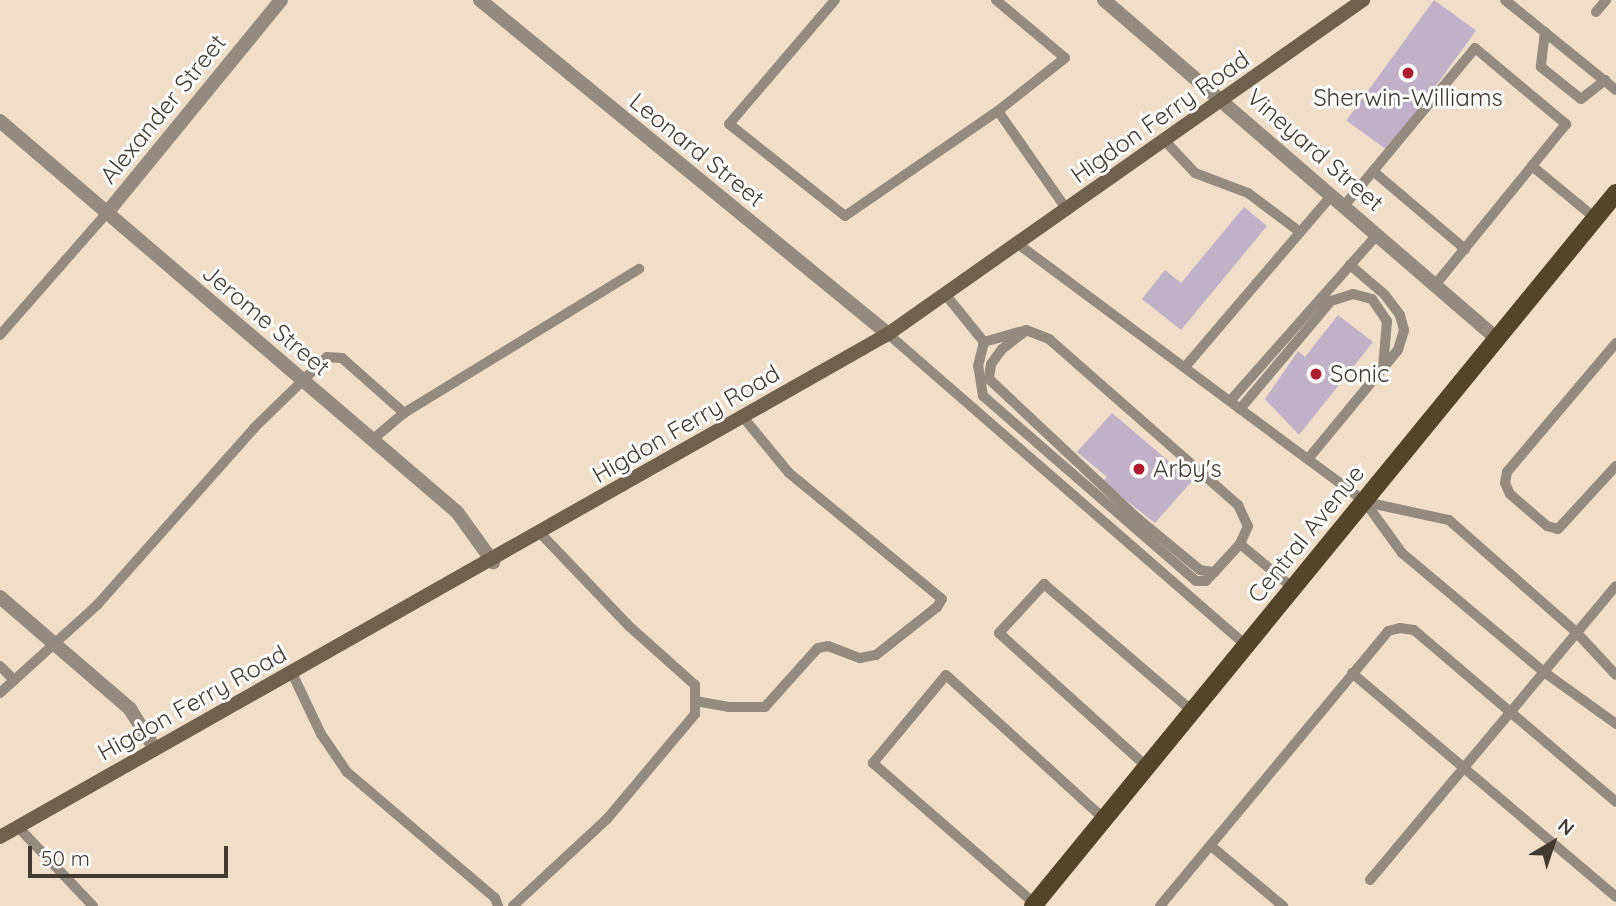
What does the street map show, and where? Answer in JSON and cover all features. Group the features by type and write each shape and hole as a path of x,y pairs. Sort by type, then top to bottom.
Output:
{"main road":[{"name":"Higdon Ferry Road","path":"0,837 493,562 888,334 1166,142 1363,0"},
{"name":"Central Avenue","path":"1034,905 1365,502 1495,337 1616,193"}],"street":[{"name":"Alexander Street","path":"106,214 281,0"},
{"name":"Leonard Street","path":"480,0 888,334"},
{"name":"Vineyard Street","path":"1104,0 1495,337"},
{"name":"Jerome Street","path":"0,121 457,512 493,562"},
{"path":"0,598 130,709 155,749"}],"lane":[{"path":"835,0 729,124 845,216 998,111 1065,58 996,0"},
{"path":"1505,0 1616,90"},
{"path":"1596,12 1606,0"},
{"path":"1545,32 1541,67 1581,99 1605,80"},
{"path":"1344,206 1475,48 1566,124 1435,285"},
{"path":"998,111 1067,210"},
{"path":"1166,142 1195,173 1248,193 1300,232"},
{"path":"1532,166 1595,218"},
{"path":"1373,171 1465,249"},
{"path":"1185,367 1332,195"},
{"path":"0,335 106,214"},
{"path":"1230,401 1377,235"},
{"path":"1018,244 1365,502 1402,553 1544,672 1616,724"},
{"path":"1308,459 1398,350 1404,330 1400,315 1384,294 1350,265"},
{"path":"372,440 404,413 639,269"},
{"path":"945,294 984,342"},
{"path":"1240,409 1331,301 1353,294 1372,299 1387,321 1383,368"},
{"path":"1026,330 1049,340 1238,505 1248,526 1240,544 1206,581 1196,581 983,396 978,366 984,342 1026,330"},
{"path":"1026,330 1002,349 991,364 989,379 1136,517 1200,570 1214,572"},
{"path":"888,334 1246,645"},
{"path":"1616,343 1507,472 1505,483 1510,494 1547,526 1558,529 1616,466"},
{"path":"0,692 98,604 254,428 327,357 342,358 404,413"},
{"path":"695,701 727,708 765,708 818,648 828,646 860,658 876,656 937,607 942,599 789,473 743,417"},
{"path":"1365,502 1449,520 1577,633 1616,675"},
{"path":"513,906 607,819 695,714 695,685 629,626 541,534"},
{"path":"1240,544 1293,588"},
{"path":"1146,766 999,633 1044,584 1192,711"},
{"path":"1370,880 1616,586"},
{"path":"1160,906 1388,631 1414,630 1616,802"},
{"path":"0,666 14,680"},
{"path":"292,673 321,734 347,772 495,898 498,906"},
{"path":"1352,673 1616,897"},
{"path":"1034,905 873,763 946,675 1103,818"},
{"path":"18,827 93,906"},
{"path":"1211,846 1283,906"}],"building":[{"name":"Sherwin-Williams","path":"1434,0 1476,31 1388,151 1346,121"},
{"path":"1244,207 1267,226 1181,330 1142,299 1165,270 1181,283"},
{"name":"Sonic","path":"1338,315 1373,342 1299,435 1265,399 1298,351 1305,357"},
{"name":"Arby's","path":"1112,413 1192,481 1155,523 1103,482 1107,477 1077,452"}],"place":[{"name":"Sherwin-Williams","path":"1408,73"},
{"name":"Sonic","path":"1316,374"},
{"name":"Arby's","path":"1139,469"}]}
